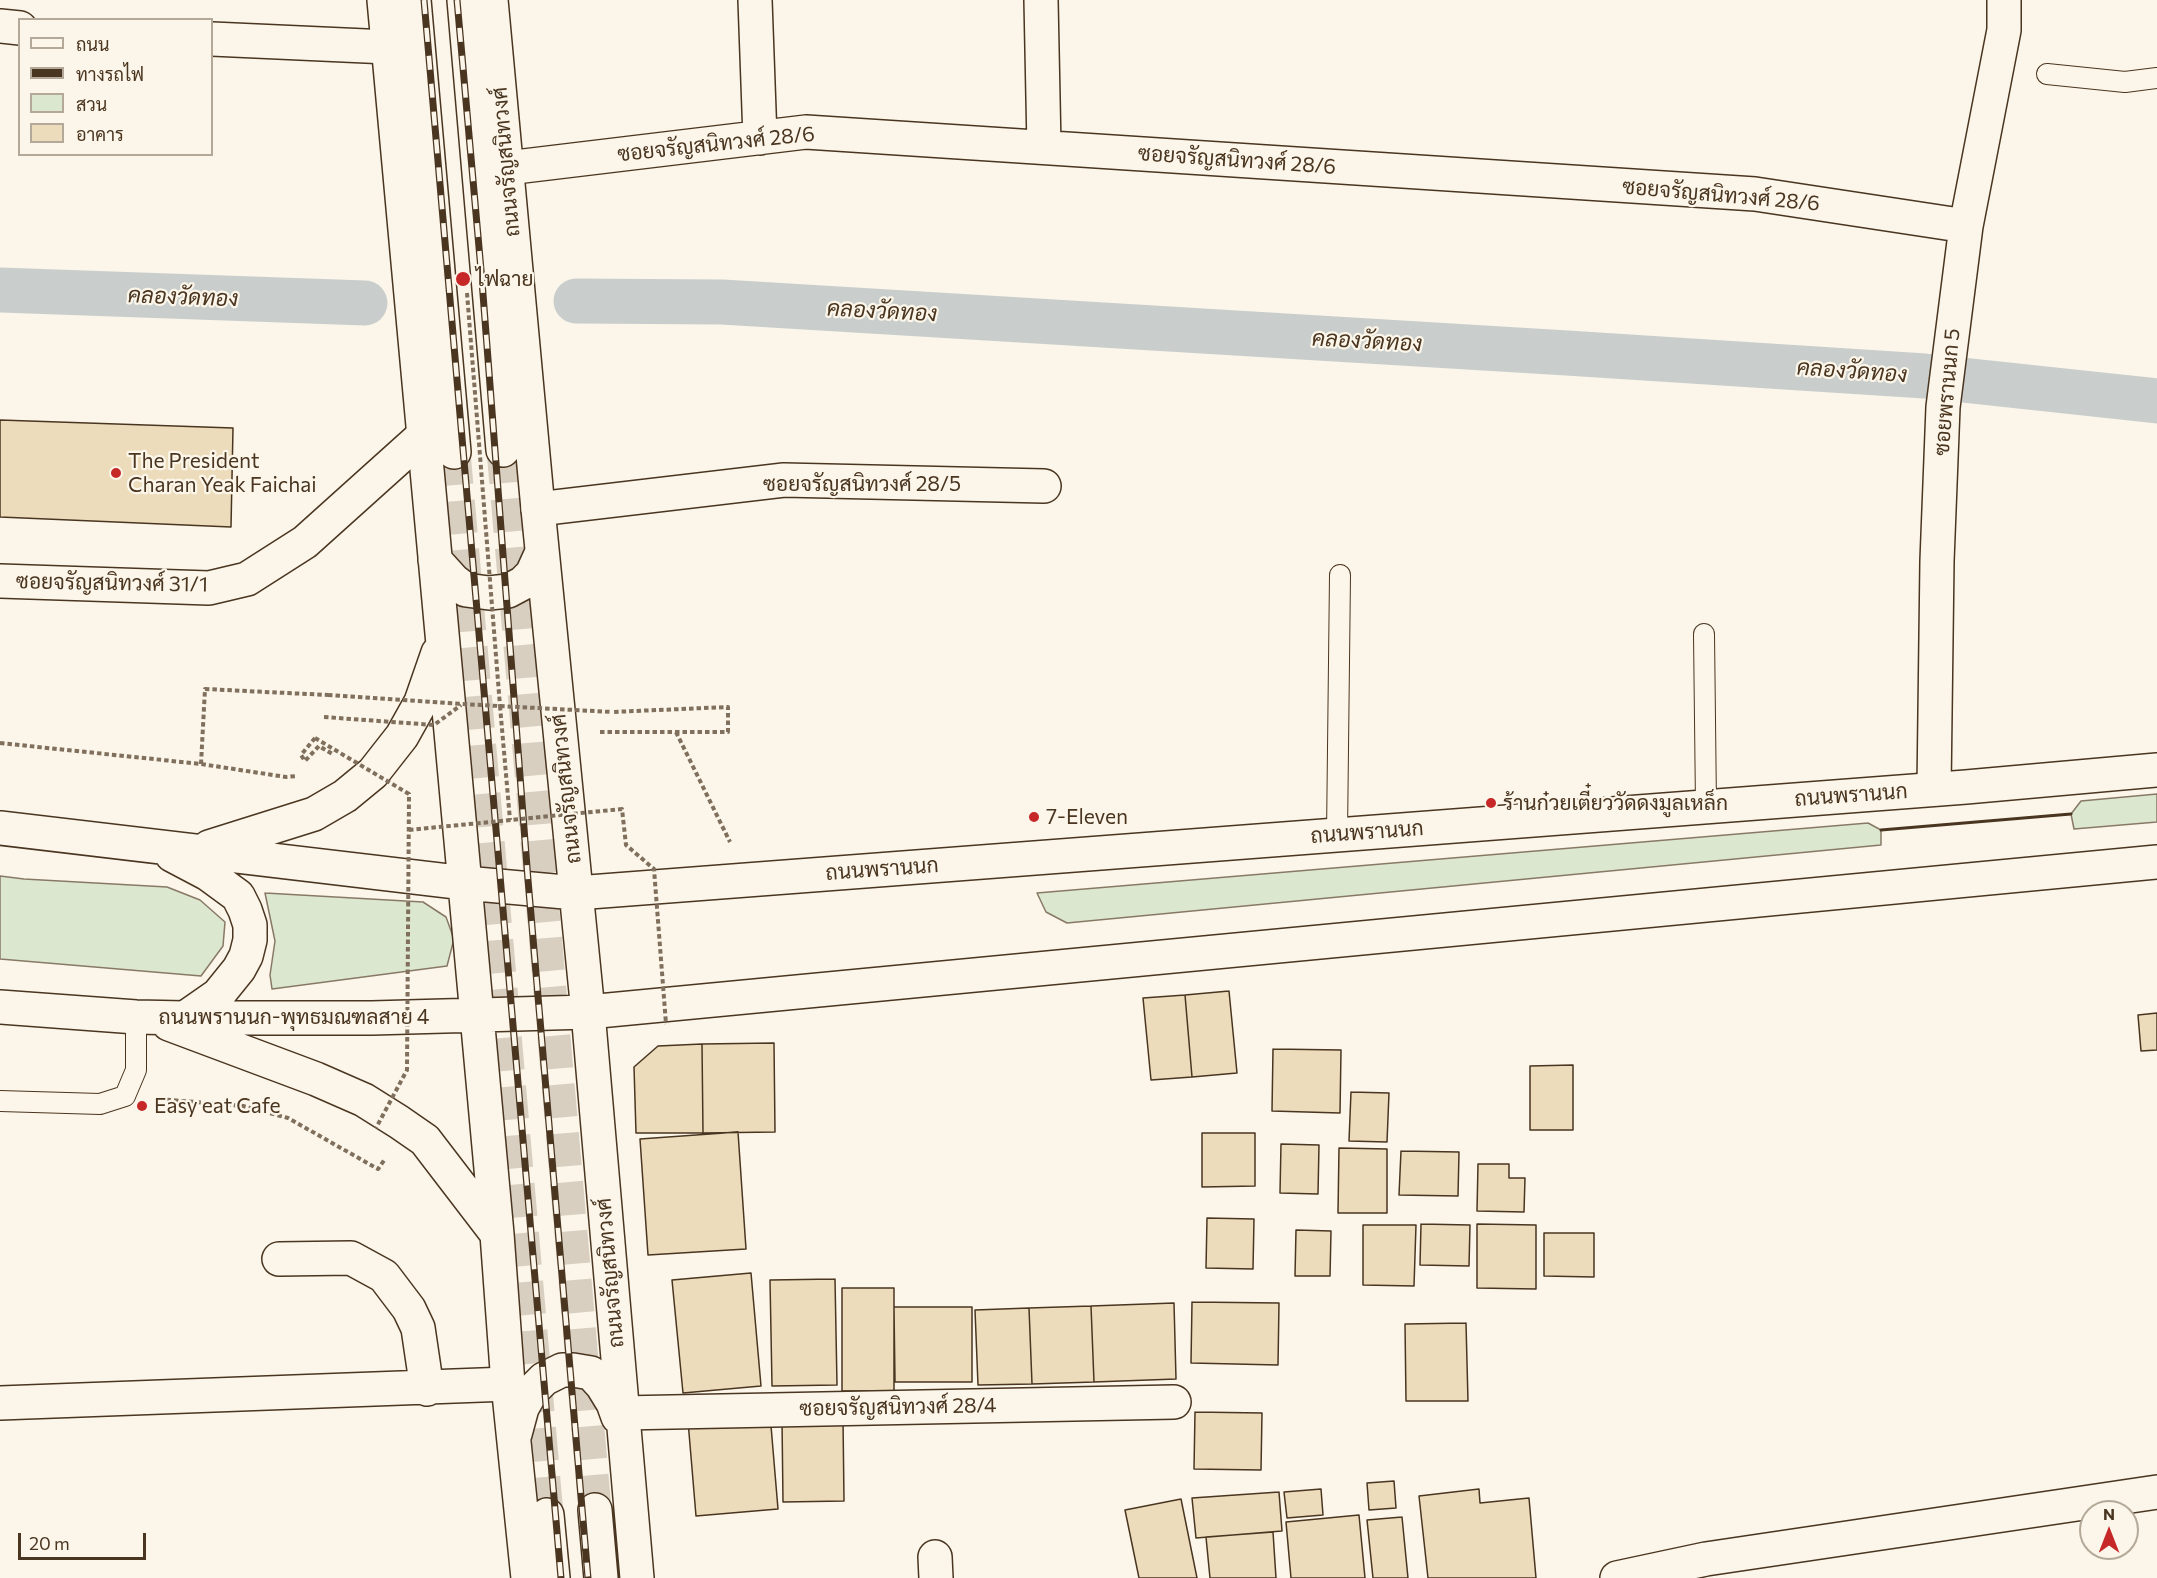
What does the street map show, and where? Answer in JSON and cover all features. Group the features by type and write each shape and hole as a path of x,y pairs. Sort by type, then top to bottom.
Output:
{"main road":[{"path":"384,0 497,1234 508,1384 528,1578"},
{"path":"414,0 454,453"},
{"name":"ถนนจรัญสนิทวงศ์","path":"464,0 503,450"},
{"name":"ถนนจรัญสนิทวงศ์","path":"491,0 542,552 588,1012 637,1578"},
{"path":"755,0 760,138"},
{"path":"1041,0 1044,147"},
{"name":"ซอยพรานนก 5","path":"1934,789 1937,561 1943,407 1966,226 2004,30 2004,0"},
{"path":"0,26 18,28"},
{"path":"213,39 388,47"},
{"name":"ซอยจรัญสนิทวงศ์ 28/6","path":"507,168 806,132 1755,194 1966,226"},
{"name":"ซอยจรัญสนิทวงศ์ 31/1","path":"0,580 209,588 247,579 305,542 424,435"},
{"name":"ซอยจรัญสนิทวงศ์ 28/5","path":"538,509 784,480 1044,486"},
{"path":"435,560 454,581 466,590 489,593 508,591 524,583 532,573 542,552"},
{"path":"196,851 314,814 345,796 373,773 402,736 421,702 442,642"},
{"name":"ถนนพรานนก","path":"576,893 2157,770"},
{"path":"0,828 465,883 576,893"},
{"path":"155,846 226,886 238,896 250,925 250,940 246,956 239,969 218,994 184,1018"},
{"path":"588,1012 2157,862"},
{"name":"ถนนพรานนก-พุทธมณฑลสาย 4","path":"0,1007 184,1018 360,1018 588,1012"},
{"path":"143,1017 316,1079 364,1100 424,1140 497,1234"},
{"path":"279,1259 351,1258 384,1276 409,1309 418,1328 427,1389"},
{"path":"514,1438 522,1408 531,1392 544,1379 562,1370 591,1373 602,1385 623,1424"},
{"path":"0,1403 427,1389 508,1384"},
{"name":"ซอยจรัญสนิทวงศ์ 28/4","path":"623,1424 1174,1402"},
{"path":"1617,1578 1706,1559 2157,1492"},
{"path":"595,1510 601,1578"},
{"path":"547,1515 553,1578"}],"lane":[{"path":"2047,74 2125,82 2157,78"},
{"path":"1337,835 1340,575"},
{"path":"1704,634 1706,806"},
{"path":"0,1101 100,1104 125,1096 136,1070 143,1017"}],"path":[{"path":"467,292 510,820"},
{"path":"201,764 205,689 612,711 728,707 728,732 593,732"},
{"path":"324,717 434,725 462,704"},
{"path":"676,732 732,846"},
{"path":"330,762 339,758 319,746 305,761 301,755 315,738 409,794 407,1070 376,1128"},
{"path":"0,743 201,764 286,777 301,776"},
{"path":"409,830 622,809 626,844 654,869 666,1024"},
{"path":"125,1096 243,1106 288,1118 378,1169"}],"green space":[{"path":"2157,794 2157,822 2074,829 2071,814 2081,801"},
{"path":"1868,823 1881,830 1881,845 1067,923 1046,912 1037,893"},
{"path":"0,876 167,887 200,900 225,922 223,946 201,976 0,959"},
{"path":"265,893 423,902 446,917 454,939 447,966 272,989 270,975 275,941"}],"building":[{"name":"The President Charan Yeak Faichai","path":"0,420 233,428 231,527 0,517"},
{"path":"1229,991 1237,1073 1192,1077 1185,995"},
{"path":"1185,995 1192,1077 1151,1080 1143,998"},
{"path":"2157,1013 2157,1050 2141,1051 2138,1015"},
{"path":"774,1043 775,1132 703,1133 702,1044"},
{"path":"702,1044 703,1133 636,1133 634,1067 658,1046"},
{"path":"1273,1049 1341,1050 1340,1113 1272,1111"},
{"path":"1573,1065 1573,1130 1530,1130 1530,1066"},
{"path":"1351,1092 1389,1093 1387,1142 1349,1141"},
{"path":"738,1132 746,1249 648,1255 640,1139"},
{"path":"1202,1133 1255,1133 1255,1186 1202,1187"},
{"path":"1281,1144 1319,1145 1318,1194 1280,1193"},
{"path":"1339,1148 1387,1149 1387,1213 1338,1213"},
{"path":"1401,1151 1459,1152 1458,1196 1399,1195"},
{"path":"1478,1164 1509,1164 1509,1178 1525,1178 1524,1212 1477,1211"},
{"path":"1207,1218 1254,1219 1253,1269 1206,1268"},
{"path":"1421,1224 1470,1225 1469,1266 1420,1265"},
{"path":"1477,1224 1536,1225 1536,1289 1477,1288"},
{"path":"1363,1225 1416,1225 1414,1286 1363,1285"},
{"path":"1296,1230 1331,1231 1330,1276 1295,1276"},
{"path":"1544,1233 1594,1233 1594,1277 1544,1276"},
{"path":"751,1273 761,1386 683,1393 672,1280"},
{"path":"835,1279 837,1385 772,1386 770,1280"},
{"path":"842,1288 894,1288 894,1391 842,1391"},
{"path":"1192,1302 1279,1303 1278,1365 1191,1363"},
{"path":"1174,1303 1176,1379 1094,1382 1091,1306"},
{"path":"1091,1306 1094,1382 1032,1384 1029,1308"},
{"path":"894,1307 972,1307 972,1382 895,1382"},
{"path":"1029,1308 1032,1384 978,1385 975,1310"},
{"path":"1466,1323 1468,1401 1406,1401 1405,1324"},
{"path":"1195,1412 1262,1413 1261,1470 1194,1469"},
{"path":"770,1414 778,1509 696,1516 688,1421"},
{"path":"843,1419 844,1501 783,1502 782,1420"},
{"path":"1394,1481 1396,1508 1369,1510 1367,1483"},
{"path":"1321,1489 1323,1515 1287,1518 1284,1492"},
{"path":"1479,1489 1480,1503 1529,1498 1536,1578 1428,1578 1419,1496"},
{"path":"1279,1492 1282,1531 1196,1538 1192,1498"},
{"path":"1181,1499 1197,1578 1139,1578 1125,1510"},
{"path":"1359,1515 1365,1578 1291,1578 1286,1522"},
{"path":"1402,1517 1408,1578 1373,1578 1367,1520"},
{"path":"1273,1532 1276,1578 1210,1578 1206,1537"}],"waterway":[{"name":"คลองวัดทอง","path":"0,290 365,303"},
{"name":"คลองวัดทอง","path":"576,301 722,302 1567,353 1925,376 2157,401"}],"tunnel":[{"path":"503,450 595,1510"},
{"path":"454,452 547,1515"}],"railway":[{"path":"424,0 561,1578"},
{"path":"457,0 482,281 528,880 588,1578"}],"wall":[{"path":"1881,830 2071,814"}],"place":[{"name":"ไฟฉาย","path":"463,279"},
{"name":"The President Charan Yeak Faichai","path":"116,473"},
{"name":"ร้านก๋วยเตี๋ยววัดดงมูลเหล็ก","path":"1491,803"},
{"name":"7-Eleven","path":"1034,817"},
{"name":"Easy eat Cafe","path":"142,1106"}]}
